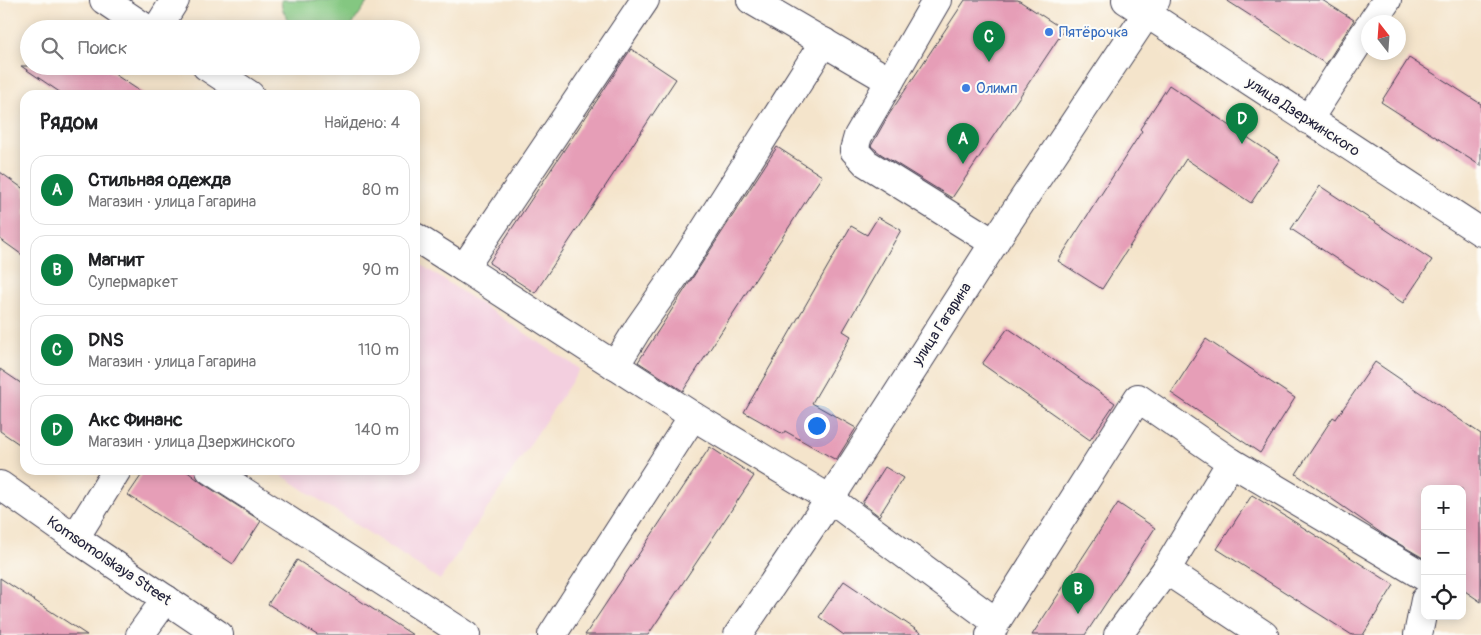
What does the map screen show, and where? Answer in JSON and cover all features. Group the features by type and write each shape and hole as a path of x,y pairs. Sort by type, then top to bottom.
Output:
{"street":[{"path":"104,0 134,20"},
{"path":"163,20 175,0"},
{"path":"464,268 645,0"},
{"path":"751,0 890,81"},
{"path":"937,0 858,136 854,150 866,163 994,242"},
{"path":"1377,15 1387,0"},
{"name":"улица Дзержинского","path":"1143,5 1308,120 1481,232"},
{"name":"улица Гагарина","path":"738,635 830,499 1143,5"},
{"path":"1308,120 1361,39"},
{"path":"615,366 639,327 681,267 824,42"},
{"path":"220,75 242,90"},
{"path":"420,240 693,416 830,499 993,629 1138,398 1231,462 1422,575"},
{"path":"552,635 693,416"},
{"path":"1118,635 1166,570 1231,462"},
{"path":"75,538 114,475"},
{"path":"218,475 466,635"},
{"name":"Komsomolskaya Street","path":"0,485 75,538 220,635"},
{"path":"1166,570 1264,635"},
{"path":"140,635 166,599"},
{"path":"1418,635 1421,620"}],"shaded area":[{"path":"420,264 580,369 440,580 282,475 420,475"}],"green space":[{"path":"281,0 369,0 355,20 288,20 282,8"}],"building":[{"name":"Олимп","path":"965,0 1018,0 1064,30 952,198 871,146 888,116"},
{"path":"1226,0 1322,0 1354,20 1326,64"},
{"path":"631,49 676,79 535,293 489,263"},
{"path":"1409,58 1481,104 1481,166 1381,102"},
{"path":"34,75 116,75 138,90 57,90"},
{"path":"1169,85 1280,159 1251,203 1186,159 1102,289 1058,261 1142,131 1140,129"},
{"path":"777,147 822,176 683,391 638,362"},
{"path":"0,172 20,186 20,253 0,239"},
{"path":"1320,186 1432,260 1403,303 1291,229"},
{"path":"878,217 901,230 843,331 851,336 812,403 856,428 836,460 785,431 783,434 744,412 851,226 867,235"},
{"path":"1008,328 1115,403 1090,440 982,364"},
{"path":"1206,339 1295,398 1260,453 1171,393"},
{"path":"1375,362 1481,434 1481,602 1466,592 1466,485 1421,485 1421,557 1384,535 1296,474 1333,417 1336,419"},
{"path":"0,369 20,383 20,445 0,431"},
{"path":"710,447 754,476 648,635 585,635"},
{"path":"885,467 903,478 879,516 862,503"},
{"path":"142,475 192,475 261,521 233,564 128,495"},
{"path":"1252,495 1394,585 1363,635 1352,635 1217,549"},
{"path":"1118,503 1155,528 1085,635 1032,635"},
{"path":"297,560 413,635 317,635 268,604"},
{"path":"0,578 87,635 0,635"},
{"path":"844,581 924,635 844,635 819,617"}],"place":[{"name":"Пятёрочка","path":"1049,32"},
{"name":"DNS","path":"989,62"},
{"name":"Олимп","path":"966,88"},
{"name":"Акс Финанс","path":"1242,144"},
{"name":"Стильная одежда","path":"963,164"},
{"name":"Магнит","path":"1078,614"}]}
